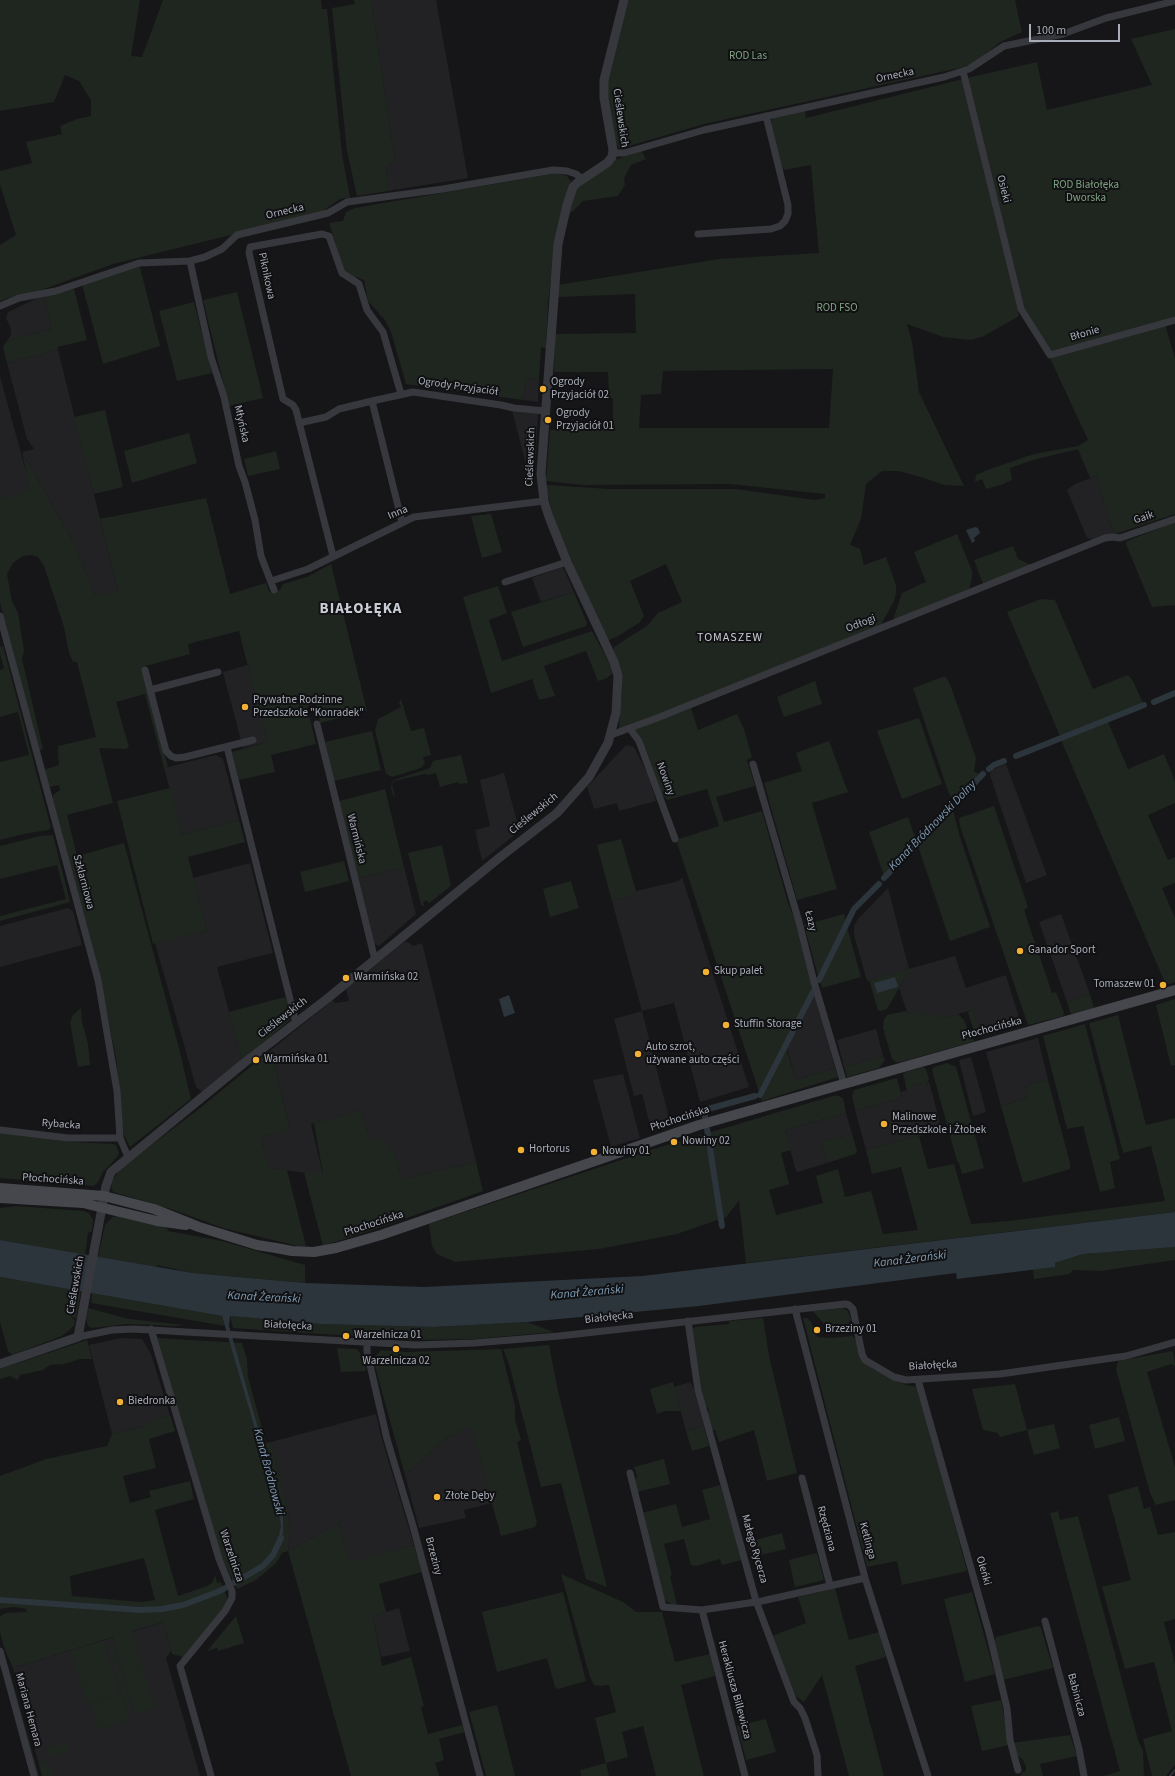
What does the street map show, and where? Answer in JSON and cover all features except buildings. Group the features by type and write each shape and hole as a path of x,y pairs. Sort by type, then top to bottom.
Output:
{"main road":[{"name":"Płochocińska","path":"0,1188 104,1196 160,1211 196,1226 257,1245 292,1251 314,1252 336,1248 381,1235 711,1121 1175,990"},
{"name":"Płochocińska","path":"0,1198 83,1203 164,1222 196,1226"}],"street":[{"name":"Cieślewskich","path":"78,1337 107,1181 111,1172 375,960 498,858 557,813 589,777 601,757 611,735 619,690 618,676 614,662 567,562 544,501 541,474 558,244 570,193 574,185 608,162 613,153 605,106 604,80 624,0"},
{"name":"Ornecka","path":"613,153 624,153 704,130 963,71 1004,46 1063,34 1106,18 1175,1"},
{"name":"Osieki","path":"963,71 1022,312"},
{"path":"698,234 771,229 780,226 785,221 788,214 788,205 766,116"},
{"name":"Ornecka","path":"0,306 19,298 56,291 139,263 190,261 215,253 237,235 328,213 347,202 443,189 553,170 567,171 576,174 582,179"},
{"name":"Piknikowa","path":"333,556 295,408 283,399 248,253 249,248 253,246 322,234 329,236 342,273 359,284 367,310 384,332 401,394"},
{"name":"Młyńska","path":"190,261 211,357 224,397 239,466 245,482 255,520 261,556 274,590"},
{"name":"Błonie","path":"1022,312 1051,356 1175,320"},
{"name":"Ogrody Przyjaciół","path":"299,423 326,417 338,409 413,392 502,404 514,408 545,411"},
{"path":"372,401 402,522"},
{"name":"Inna","path":"270,580 308,568 402,522 421,516 544,501"},
{"name":"Gaik","path":"1120,538 1175,519"},
{"name":"Odłogi","path":"611,735 630,729 1105,538 1120,538"},
{"path":"505,582 567,562"},
{"name":"Szklarniowa","path":"0,616 98,980 115,1078 120,1138 128,1157"},
{"path":"145,670 166,751 171,756 176,758 185,757 253,740"},
{"path":"150,690 218,672"},
{"name":"Warmińska","path":"316,724 375,960"},
{"name":"Nowiny","path":"630,729 639,741 674,839"},
{"path":"228,747 296,1023"},
{"name":"Łazy","path":"753,764 800,922 814,982 844,1084"},
{"name":"Rybacka","path":"0,1130 68,1138 120,1138"},
{"name":"Białołęcka","path":"0,1364 78,1337 122,1329 151,1329 416,1345 488,1342 795,1309 849,1305 853,1309 862,1354 865,1360 894,1377 906,1380 1000,1374 1121,1357 1175,1342"},
{"name":"Ketlinga","path":"795,1309 865,1578 928,1776"},
{"name":"Małego Rycerza","path":"688,1321 699,1398 756,1601 794,1702 800,1708 805,1718 817,1755 818,1776"},
{"name":"Warzelnicza","path":"151,1329 226,1578 232,1591 232,1598 225,1611 180,1666 211,1776"},
{"name":"Brzeziny","path":"367,1342 367,1352 387,1439 413,1526 480,1776"},
{"name":"Oleńki","path":"918,1380 990,1636 1006,1708 1010,1740 1018,1770"},
{"path":"630,1473 664,1607 702,1610 756,1601 865,1578"},
{"name":"Rzędziana","path":"802,1478 830,1585"},
{"name":"Herakliusza Billewicza","path":"702,1610 745,1776"},
{"name":"Babinicza","path":"1044,1621 1079,1749 1084,1776"},
{"name":"Mariana Hemara","path":"0,1651 34,1776"}],"shaded area":[{"path":"371,0 436,0 468,178 388,191 386,166 395,160"},
{"path":"44,295 52,329 7,341 11,335 11,329 6,318 8,312"},
{"path":"58,350 118,591 95,596 74,543 22,452 34,449 27,439 7,363"},
{"path":"0,376 31,490 0,499"},
{"path":"526,378 539,379 538,402 523,400"},
{"path":"512,411 538,414 535,470 523,469 522,465 526,464"},
{"path":"1096,476 1115,534 1094,540 1087,538 1067,490 1075,484"},
{"path":"563,567 574,592 541,602 532,578"},
{"name":"Prywatne Rodzinne Przedszkole \"Konradek\"","path":"248,665 267,742 243,748 223,672"},
{"path":"626,745 634,747 648,775 656,801 619,811 617,803 594,809 587,787"},
{"path":"216,755 223,759 239,820 182,835 164,768"},
{"path":"1006,764 1047,875 1026,883 990,775 992,770"},
{"path":"504,773 519,829 517,833 482,861 475,830 490,826 480,780"},
{"path":"250,863 273,953 217,967 242,1060 202,1092 196,1087 155,943 207,931 193,878"},
{"path":"404,867 416,914 379,946 374,944 358,878"},
{"path":"682,877 749,1087 700,1102 674,1003 642,1011 612,901 632,896 636,891 679,881"},
{"path":"888,888 909,969 867,981 854,935 854,927 857,920"},
{"path":"68,908 73,911 82,945 0,967 0,926"},
{"path":"1061,914 1090,994 1067,1002 1039,922"},
{"path":"404,942 408,942 413,946 422,943 476,1162 402,1179 395,1155 370,1140 361,1110 311,1124 323,1175 269,1168 261,1137 290,1128 271,1050 333,1000 335,1003 349,1001 346,989"},
{"path":"955,956 966,988 1006,975 1021,1024 982,1037 973,1010 939,1019 925,1015 908,1015 899,988 907,974 912,970 912,968"},
{"path":"814,993 835,1068 796,1080 787,1048"},
{"name":"Auto szrot, używane auto części","path":"642,1011 669,1118 650,1125 642,1094 634,1096 614,1019"},
{"path":"876,1029 883,1056 844,1067 837,1040"},
{"path":"1038,1038 1048,1080 1025,1086 1028,1098 1001,1106 986,1052"},
{"path":"971,1057 986,1112 973,1116 959,1060"},
{"path":"623,1074 640,1138 611,1147 593,1080"},
{"path":"929,1082 942,1130 866,1150 855,1110 902,1098 901,1092 910,1089 911,1086 922,1083 926,1085"},
{"path":"846,1113 852,1134 821,1142 827,1163 798,1172 796,1171 785,1130"},
{"path":"122,1338 142,1339 151,1354 170,1415 146,1423 146,1426 112,1434 89,1345"},
{"path":"690,1382 694,1389 704,1426 686,1431 674,1387"},
{"path":"376,1414 381,1436 414,1545 350,1563 339,1523 288,1551 290,1529 288,1509 271,1442"},
{"path":"471,1425 492,1503 464,1510 466,1518 419,1528 405,1475 446,1438"},
{"path":"399,1608 410,1651 381,1657 373,1616"},
{"path":"163,1622 171,1651 166,1658 200,1776 42,1776 13,1668"}],"green space":[{"path":"0,0 140,0 131,56 142,57 163,0 321,0 322,9 327,9 342,154 350,198 340,199 320,213 113,264 36,292 11,297 0,301 0,245 16,235 0,185 0,171 32,163 26,142 62,134 60,126 77,119 91,116 91,100 79,81 65,75 54,102 0,111"},
{"path":"354,0 371,0 395,160 386,166 388,191 357,196 347,151 332,8 355,4"},
{"name":"ROD Las","path":"628,0 1015,0 1022,32 1000,42 970,65 704,124 622,148 618,147 615,140 609,106 607,82"},
{"name":"ROD Białołęka Dworska","path":"1175,29 1175,319 1051,354 1023,308 967,78 1037,62 1047,110 1152,85 1131,39"},
{"name":"ROD FSO","path":"963,79 1019,316 984,336 971,340 943,337 907,324 912,342 919,392 964,486 944,485 898,471 882,471 866,484 861,519 850,545 860,549 864,565 886,557 896,585 896,593 894,601 881,625 624,728 619,728 622,689 613,653 614,647 648,625 658,613 682,602 666,564 630,581 644,616 639,623 618,636 609,640 606,639 555,523 546,488 547,485 610,489 736,489 815,500 825,498 825,494 730,484 583,485 546,481 550,430 613,429 613,399 609,396 608,372 554,372 555,334 636,333 635,294 558,297 558,285 719,259 819,253 811,165 784,170 781,164 771,121 773,118 805,110 806,118","holes":["833,369 829,428 639,428 641,395 661,394 663,371"]},
{"path":"641,151 646,159 631,165 624,178 625,185 618,196 583,201 572,212 568,211 574,192 580,186 615,160"},
{"path":"557,173 567,176 571,182 566,197 556,244 548,302 546,348 541,347 539,379 526,378 523,400 406,384 391,332 385,320 368,301 364,280 347,274 344,270 329,223 343,221 346,212 355,208"},
{"path":"138,266 140,267 160,346 103,364 82,284"},
{"path":"74,289 87,340 57,347 58,350 7,363 3,347 7,341 52,329 44,295"},
{"path":"237,292 263,398 229,406 203,300"},
{"path":"194,302 212,373 177,381 159,311"},
{"path":"1165,324 1175,359 1175,514 1115,534 1096,476 1090,478 1078,449 1033,460 1010,468 1012,480 1001,485 986,489 982,479 975,482 976,475 987,470 1034,454 1078,446 1088,440 1050,358"},
{"path":"105,410 123,487 94,494 74,417"},
{"path":"189,433 197,463 132,483 124,451"},
{"path":"276,451 280,469 248,476 244,459"},
{"path":"22,452 74,543 95,596 118,590 100,519 206,498 230,594 266,583 270,593 280,590 283,584 307,577 331,564 367,711 320,723 315,701 307,707 316,744 271,755 275,772 239,780 232,752 267,742 239,631 188,644 190,654 142,667 168,767 164,768 145,694 116,702 129,747 126,749 99,748 113,803 67,815 77,856 124,843 179,1048 191,1099 130,1147 123,1133 116,1058 99,973 52,799 53,795 60,790 59,785 49,787 44,770 59,765 58,746 96,737 77,662 73,662 69,653 64,627 44,566 38,557 31,555 23,556 13,563 7,574 12,601 18,613 24,651 22,659 43,749 39,751 0,603 0,499 30,490"},
{"path":"491,514 502,552 482,558 471,516"},
{"path":"1175,522 1175,605 1152,607 1126,544 1127,541"},
{"path":"957,534 972,571 972,579 969,589 893,620 902,593 926,582 914,552"},
{"path":"1013,546 1018,559 1031,565 983,584 974,560"},
{"path":"498,586 507,613 489,620 502,661 592,631 611,666 612,674 607,678 598,681 586,651 544,666 555,696 539,700 532,679 491,693 463,597"},
{"path":"574,592 587,623 586,626 523,647 511,612"},
{"path":"1041,599 1055,600 1093,689 1128,675 1133,681 1143,703 1060,736 1007,612"},
{"path":"3,646 51,828 48,830 0,840 0,762 29,755 18,712 0,717 0,670 4,668 0,654 0,647"},
{"path":"946,677 950,684 976,758 974,772 980,774 953,802 913,688"},
{"path":"815,681 822,704 784,717 777,697"},
{"path":"401,699 411,731 424,728 431,755 423,757 425,763 421,768 392,777 386,774 375,730 378,719 401,707 399,703"},
{"path":"691,708 698,730 737,714 744,729 752,757 747,760 755,786 716,797 724,822 762,811 788,903 796,922 813,989 785,1044 796,1080 835,1068 838,1077 762,1101 677,843 679,839 719,826 707,789 667,800 662,794 643,741 634,730"},
{"path":"919,718 942,784 902,799 877,731"},
{"path":"1108,722 1128,769 1164,754 1175,781 1175,803 1148,815 1168,860 1175,857 1175,883 1162,888 1175,918 1175,982 1166,985 1061,740"},
{"path":"372,731 381,770 334,781 325,742"},
{"path":"829,741 848,792 812,803 837,889 797,900 764,783 802,771 796,753"},
{"path":"461,755 468,783 459,784 458,782 440,787 436,773 428,775 425,774 394,781 392,784 395,797 393,795 391,788 392,782 394,780 430,768 433,761"},
{"path":"170,788 182,835 239,820 245,842 188,857 207,931 153,944 117,801"},
{"path":"385,789 404,867 358,878 339,801"},
{"name":"Ganador Sport","path":"994,806 1028,907 1024,910 1052,993 1056,992 1064,1013 1063,1016 1028,1025 960,826 959,818"},
{"path":"953,810 960,837 990,927 950,941 918,846"},
{"path":"908,817 917,843 884,876 869,832"},
{"path":"53,835 70,902 0,921 0,916 66,899 57,865 0,879 0,846 40,836"},
{"path":"621,839 636,891 632,896 612,901 597,845"},
{"path":"442,845 451,886 429,903 426,900 423,903 425,906 421,905 408,853"},
{"path":"344,861 349,881 305,892 300,872"},
{"path":"571,881 579,908 550,917 543,889"},
{"path":"844,914 846,922 844,927 818,976 804,925"},
{"path":"847,927 861,977 822,988 820,981"},
{"path":"912,968 913,970 907,974 887,1009 881,1011 878,1010 869,980"},
{"path":"1090,994 1094,1008 1072,1014 1070,1012 1067,1002"},
{"path":"285,997 291,1014 290,1020 242,1060 229,1012"},
{"path":"1175,999 1175,1065 1171,1066 1156,1005"},
{"path":"81,1008 82,1022 88,1044 90,1065 78,1067 70,1022 73,1015"},
{"path":"973,1010 982,1037 974,1031 968,1012"},
{"path":"906,1011 908,1014 924,1011 925,1015 933,1013 939,1019 958,1014 964,1020 970,1037 975,1041 901,1062 896,1062 892,1059 883,1028 884,1019 887,1015"},
{"path":"1118,1015 1146,1125 1175,1118 1175,1212 746,1263 739,1201 726,1217 677,1234 599,1249 455,1262 437,1254 432,1246 429,1224 657,1148 836,1095 843,1098 846,1113 785,1130 791,1150 781,1153 789,1184 769,1190 776,1215 823,1203 816,1176 838,1169 845,1197 871,1191 883,1234 918,1230 901,1167 872,1174 866,1150 919,1136 928,1169 954,1164 971,1224 1009,1221 1165,1201 1151,1146 1123,1153 1089,1023"},
{"path":"1085,1024 1120,1159 1110,1162 1115,1188 1100,1192 1083,1126 1067,1129 1043,1036"},
{"path":"271,1050 290,1129 261,1137 269,1168 287,1170 306,1246 298,1246 223,1228 171,1209 113,1192 111,1187 113,1180 122,1167 199,1109"},
{"path":"883,1056 885,1060 879,1068 847,1077 844,1067"},
{"path":"947,1063 956,1067 984,1168 962,1174 957,1161 932,1070 934,1067"},
{"path":"923,1067 926,1069 929,1079 926,1085 924,1087 922,1083 911,1086 911,1089 907,1091 903,1073"},
{"path":"897,1078 902,1098 855,1110 852,1096 854,1090"},
{"path":"1048,1080 1070,1163 1070,1169 1023,1183 1001,1106 1028,1098 1025,1086"},
{"path":"361,1110 370,1140 380,1137 395,1155 402,1179 476,1162 483,1191 323,1246 304,1172 323,1174 314,1123"},
{"path":"0,1133 72,1142 113,1144 116,1145 119,1153 103,1172 98,1182 94,1186 0,1178"},
{"path":"852,1134 857,1151 855,1154 827,1163 821,1142"},
{"path":"16,1206 84,1211 89,1213 93,1220 92,1231 88,1233 85,1255 0,1240 0,1208"},
{"path":"117,1216 167,1228 168,1231 222,1241 305,1265 305,1283 193,1273 157,1265 157,1267 98,1257 105,1225 113,1217"},
{"path":"1175,1247 1175,1260 1100,1271 1073,1270 1070,1274 1034,1279 1033,1269 1055,1267 1055,1263 1083,1254"},
{"path":"0,1277 81,1291 76,1319 70,1316 75,1321 74,1326 62,1336 12,1355 8,1351 0,1322"},
{"path":"92,1293 222,1316 225,1326 91,1303"},
{"path":"88,1308 129,1319 184,1325 127,1324 92,1328 88,1326 86,1319"},
{"path":"843,1308 848,1311 851,1319 846,1329 839,1332 829,1330 813,1311"},
{"path":"230,1316 321,1324 434,1327 527,1322 554,1332 474,1339 413,1340 233,1328"},
{"path":"763,1318 769,1356 797,1473 767,1481 754,1430 719,1442 715,1430 711,1430 707,1413 709,1410 704,1402 692,1330 695,1327 729,1324 729,1321"},
{"path":"803,1318 807,1318 812,1323 814,1333 818,1337 832,1338 853,1336 857,1342 862,1359 871,1368 906,1385 918,1387 967,1571 902,1585 897,1561 867,1567"},
{"path":"157,1338 242,1343 247,1360 248,1377 266,1443 271,1442 288,1509 290,1529 288,1551 282,1553 276,1563 256,1580 237,1589 217,1548"},
{"path":"87,1340 92,1359 80,1359 64,1364 50,1365 43,1370 20,1375 18,1380 10,1376 0,1379 0,1369"},
{"path":"549,1345 558,1391 607,1587 586,1579 561,1483 541,1487 509,1364 503,1349"},
{"path":"337,1348 357,1349 364,1358 366,1371 341,1372"},
{"path":"501,1349 515,1406 515,1419 521,1440 517,1442 537,1523 535,1527 501,1536 471,1426 446,1438 405,1475 373,1359 381,1350 406,1352"},
{"path":"1173,1351 1175,1366 1171,1364 1147,1372 1175,1467 1175,1500 1156,1505 1150,1493 1116,1369 1118,1361"},
{"path":"673,1382 681,1411 665,1411 657,1414 650,1389"},
{"path":"1015,1384 1027,1430 1000,1437 998,1433 983,1430 972,1389"},
{"path":"170,1415 175,1431 149,1439 156,1468 123,1476 130,1503 151,1497 149,1491 190,1481 194,1499 155,1510 178,1596 207,1586 213,1582 215,1575 217,1583 221,1582 227,1598 224,1608 183,1657 172,1654 163,1622 132,1631 155,1708 135,1714 113,1637 13,1668 5,1650 0,1632 0,1616 6,1613 26,1612 27,1609 13,1607 0,1609 0,1476 46,1459 107,1446 112,1434 146,1426 145,1423","holes":["144,1558 155,1600 142,1602 72,1596 70,1576"]},
{"path":"1119,1417 1125,1441 1095,1449 1089,1425"},
{"path":"1054,1424 1060,1448 1034,1455 1027,1430"},
{"path":"704,1426 709,1446 692,1451 686,1431"},
{"path":"664,1459 670,1484 637,1492 634,1483 637,1476 634,1467"},
{"path":"720,1485 742,1560 722,1565 720,1559 696,1566 691,1565 684,1539 664,1544 672,1575 670,1576 677,1604 672,1605 664,1599 642,1513 676,1504 682,1527 710,1519 702,1490"},
{"path":"1138,1486 1144,1509 1150,1507 1158,1535 1175,1532 1175,1619 1164,1622 1175,1664 1175,1765 1166,1776 1152,1776 1143,1739 1172,1731 1154,1662 1125,1669 1102,1587 1131,1580 1108,1495"},
{"path":"1058,1511 1060,1520 1078,1516 1138,1740 1143,1751 1144,1776 1104,1776 1120,1771 1050,1513"},
{"path":"339,1523 350,1562 414,1545 422,1572 379,1584 386,1612 373,1616 382,1666 411,1657 424,1706 421,1707 428,1734 462,1725 465,1732 439,1739 444,1760 435,1763 439,1776 351,1776 288,1551"},
{"path":"782,1533 786,1549 752,1557 747,1542"},
{"path":"817,1553 824,1580 795,1587 789,1560"},
{"path":"561,1574 623,1602 636,1612 662,1612 675,1662 710,1654 715,1676 681,1685 704,1776 656,1776 643,1726 622,1732 628,1757 606,1763 595,1718 616,1712 609,1685 594,1685 590,1677"},
{"path":"835,1588 849,1640 879,1632 886,1657 855,1666 884,1776 849,1776 822,1675 804,1702 796,1696 772,1636 806,1623 798,1597"},
{"path":"563,1592 586,1681 558,1689 555,1687 547,1658 497,1672 482,1612"},
{"path":"972,1592 995,1674 965,1682 944,1599"},
{"path":"236,1616 244,1643 218,1651 217,1648 207,1651"},
{"path":"1038,1626 1041,1628 1053,1668 1002,1680 994,1644 996,1637"},
{"path":"103,1641 119,1694 87,1704 71,1651"},
{"path":"112,1644 131,1708 127,1709 108,1645"},
{"path":"3,1653 8,1666 39,1776 37,1776"},
{"path":"121,1695 129,1721 99,1729 92,1704"},
{"path":"1001,1700 1009,1745 982,1751 971,1706"},
{"path":"497,1705 515,1776 486,1776 469,1712"},
{"path":"766,1719 776,1752 746,1760 737,1726"},
{"path":"1070,1735 1077,1756 1040,1764 1043,1776 1020,1776 1026,1771 1026,1767 1023,1760 1018,1756 1012,1743"},
{"path":"66,1742 69,1751 48,1757 47,1751 49,1747"},
{"path":"47,1760 53,1776 42,1776 39,1763"},
{"path":"606,1763 609,1776 581,1776 580,1770"}],"water":[{"path":"975,527 978,528 980,533 974,538 975,541 972,543 966,530"},
{"path":"895,977 898,987 877,993 874,983"},
{"path":"509,995 515,1013 504,1017 499,999"},
{"name":"Kanał Żerański","path":"1175,1212 1175,1247 1083,1254 1055,1263 1055,1267 957,1279 956,1273 699,1306 527,1322 434,1327 321,1324 230,1316 229,1326 283,1516 283,1532 280,1546 277,1545 281,1526 279,1511 222,1316 0,1277 0,1240 193,1273 305,1283 424,1287 642,1276"}],"waterway":[{"name":"Kanał Bródnowski Dolny","path":"1154,702 1175,693"},
{"name":"Kanał Bródnowski Dolny","path":"1016,756 1144,705"},
{"name":"Kanał Bródnowski Dolny","path":"989,769 1004,761"},
{"name":"Kanał Bródnowski Dolny","path":"884,878 983,774"},
{"name":"Kanał Bródnowski Dolny","path":"819,980 854,909 879,884"},
{"name":"Kanał Bródnowski Dolny","path":"760,1095 813,992"},
{"name":"Kanał Bródnowski Dolny","path":"705,1118 705,1113 708,1109 755,1096"},
{"name":"Kanał Bródnowski Dolny","path":"707,1129 722,1226"},
{"name":"Kanał Bródnowski","path":"0,1600 141,1610 162,1609 183,1605 220,1591 263,1566 273,1555 281,1538"},
{"path":"1170,1776 1175,1770"}],"place":[{"name":"Ogrody Przyjaciół 02","path":"543,389"},
{"name":"Ogrody Przyjaciół 01","path":"548,420"},
{"name":"Prywatne Rodzinne Przedszkole \"Konradek\"","path":"245,707"},
{"name":"Ganador Sport","path":"1020,951"},
{"name":"Skup palet","path":"706,972"},
{"name":"Warmińska 02","path":"346,978"},
{"name":"Tomaszew 01","path":"1163,985"},
{"name":"Stuffin Storage","path":"726,1025"},
{"name":"Auto szrot, używane auto części","path":"638,1054"},
{"name":"Warmińska 01","path":"256,1060"},
{"name":"Malinowe Przedszkole i Żłobek","path":"884,1124"},
{"name":"Nowiny 02","path":"674,1142"},
{"name":"Hortorus","path":"521,1150"},
{"name":"Nowiny 01","path":"594,1152"},
{"name":"Brzeziny 01","path":"817,1330"},
{"name":"Warzelnicza 01","path":"346,1336"},
{"name":"Warzelnicza 02","path":"396,1349"},
{"name":"Biedronka","path":"120,1402"},
{"name":"Złote Dęby","path":"437,1497"}],"district":[{"name":"BIAŁOŁĘKA","path":"361,610"},
{"name":"TOMASZEW","path":"730,638"}]}
